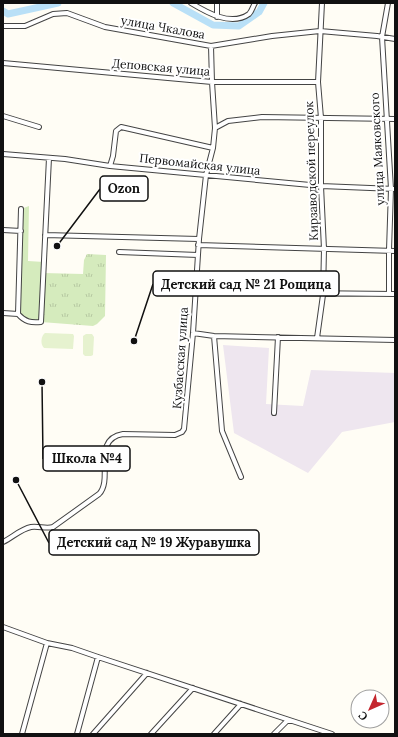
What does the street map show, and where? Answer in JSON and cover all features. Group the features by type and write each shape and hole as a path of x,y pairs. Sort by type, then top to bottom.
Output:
{"street":[{"path":"190,3 217,17 232,19 240,18 250,13 255,3"},
{"path":"217,17 218,3"},
{"name":"Кирзаводской переулок","path":"317,338 323,293 324,249 321,186 321,118 318,82 322,3"},
{"name":"улица Маяковского","path":"388,3 382,37 386,119 393,189 389,250 389,294"},
{"name":"улица Чкалова","path":"3,26 25,26 53,14 67,13 105,27 211,46 272,36 320,31 395,39"},
{"name":"Кузбасская улица","path":"3,542 31,527 53,527 99,494 104,486 105,454 109,442 115,436 123,434 175,435 182,432 185,426 193,333 198,245 206,175 213,148 215,128 211,46"},
{"name":"Деповская улица","path":"3,63 212,82 318,82"},
{"path":"3,116 40,127"},
{"path":"215,128 228,121 262,117 395,119"},
{"path":"110,166 113,156 116,131 121,127 213,148"},
{"name":"Первомайская улица","path":"3,154 110,166 321,186 393,189"},
{"path":"21,209 18,314 22,319 30,322 41,322 49,158"},
{"path":"3,230 20,230"},
{"path":"45,235 199,239"},
{"path":"198,245 395,251"},
{"path":"119,252 198,255"},
{"path":"195,292 395,294"},
{"path":"3,313 18,314"},
{"path":"193,333 214,336 395,340"},
{"path":"214,336 222,431 241,477"},
{"path":"274,413 278,337"},
{"path":"3,627 47,643 72,648 98,656 320,732 332,734"},
{"path":"22,734 47,643"},
{"path":"77,734 98,656"},
{"path":"93,734 147,673"},
{"path":"151,734 193,688"},
{"path":"214,734 241,704"},
{"path":"274,734 288,720"}],"shaded area":[{"path":"223,345 269,348 266,404 303,406 311,370 395,373 395,422 342,432 308,473 234,433"}],"green space":[{"path":"29,206 28,261 44,262 41,322 30,323 18,314 21,209"},
{"path":"87,254 106,255 105,316 93,326 41,322 43,273 83,274 84,260"},
{"path":"45,333 73,334 73,349 44,348 42,340"},
{"path":"86,334 92,334 94,337 93,355 91,356 85,356 83,354 83,336"}],"waterway":[{"path":"3,11 8,14 58,3"},
{"path":"173,3 213,25 239,26 259,12 264,3"}],"place":[{"name":"Ozon","path":"57,246"},
{"name":"Детский сад № 21 Рощица","path":"134,341"},
{"name":"Школа №4","path":"42,382"},
{"name":"Детский сад № 19 Журавушка","path":"16,480"}]}
